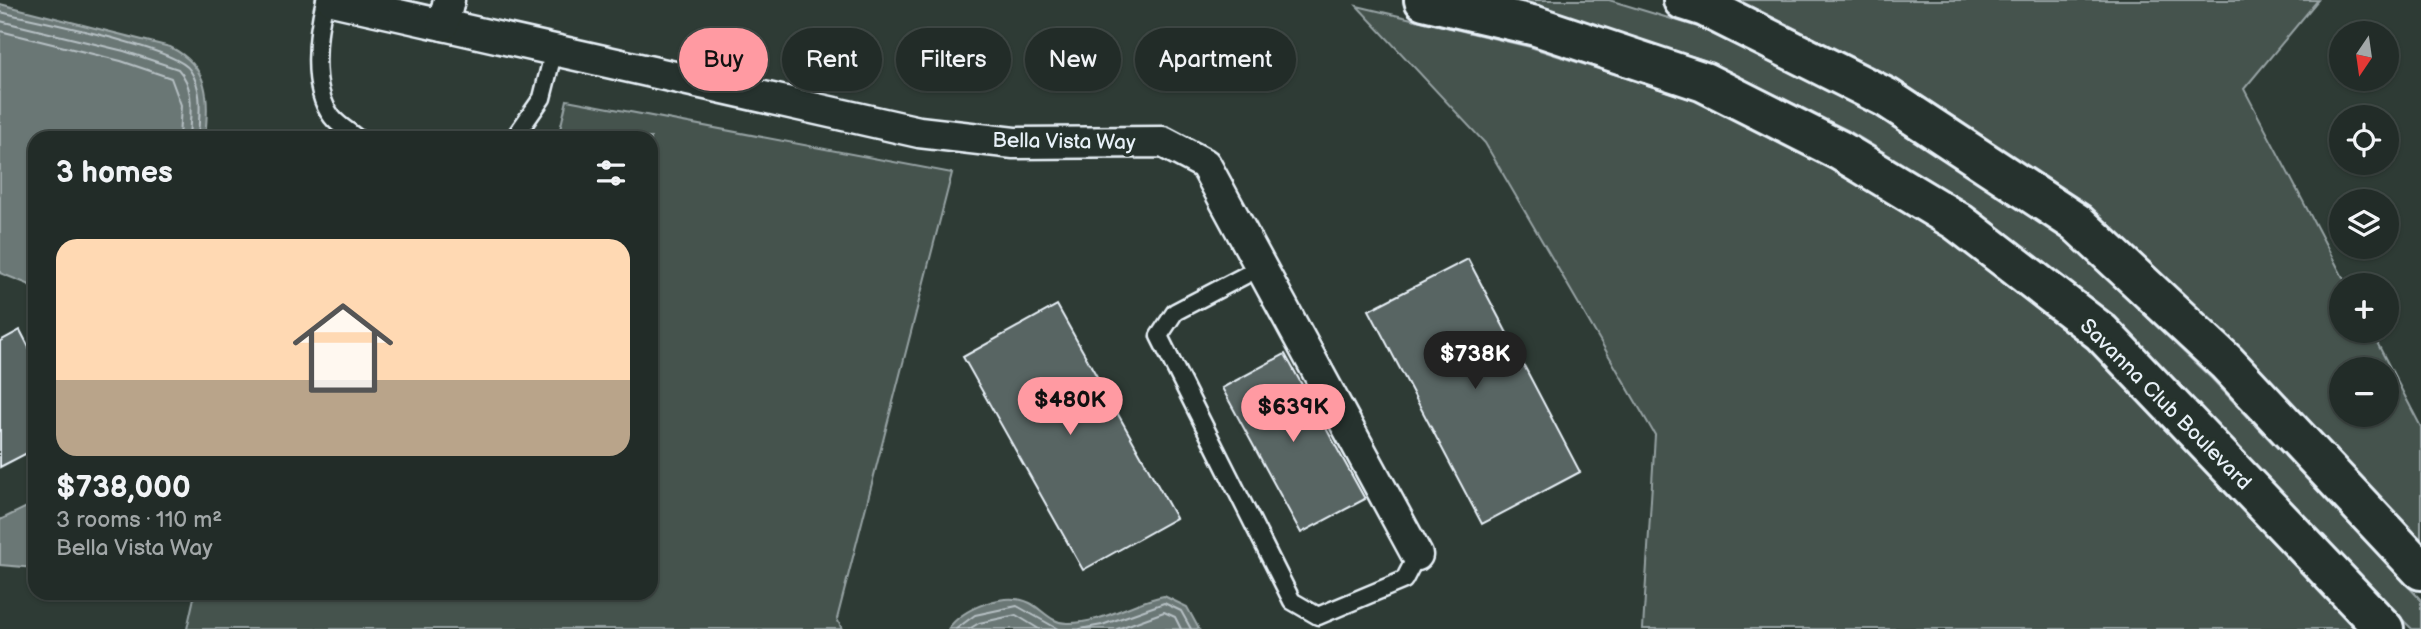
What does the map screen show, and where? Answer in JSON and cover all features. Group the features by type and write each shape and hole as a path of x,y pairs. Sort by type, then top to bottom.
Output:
{"street":[{"name":"Bella Vista Way","path":"332,0 446,13 554,50 919,132 1014,143 1163,142 1205,164 1417,555"},
{"name":"Savanna Club Boulevard","path":"1424,0 1536,26 1704,82 1839,150 1957,221 2101,332 2384,629"},
{"path":"1683,0 1705,7 1887,98 2077,223 2225,362 2421,570"}],"lane":[{"path":"325,0 318,27 317,77 331,117 348,131"},
{"path":"519,131 542,98 554,50"},
{"path":"1261,267 1175,312 1159,336 1292,601 1318,616 1404,580 1417,555"}],"shaded area":[{"path":"1513,0 1609,0 1698,27 1878,116 2066,240 2212,379 2421,600 2421,629 2412,629 2371,588 2112,315 1969,204 1849,131 1710,62"},
{"path":"1738,0 2318,0 2244,89 2329,251 2329,259 2333,259 2341,273 2329,273 2329,343 2377,343 2385,357 2329,357 2329,427 2399,427 2399,385 2421,427 2421,540 2239,347 2090,206 1895,78"},
{"path":"1357,6 1530,47 1697,101 1830,169 1947,239 2088,349 2355,629 1643,629 1655,435 1485,143"},
{"path":"567,100 952,173 837,619 842,629 187,629 193,600 658,600 658,131 560,131"}],"water":[{"path":"0,4 170,47 183,55 200,74 204,85 207,110 206,131 28,131 28,284 0,273"},
{"path":"28,506 28,567 0,565 0,520"},
{"path":"1164,596 1187,607 1199,629 948,629 974,608 997,600 1030,603 1051,618 1067,623 1092,620"}],"building":[{"path":"1468,259 1580,472 1482,524 1369,310"},
{"path":"1057,305 1176,518 1083,570 963,357"},
{"path":"20,330 28,345 28,453 0,467 0,341"},
{"path":"1285,354 1365,499 1301,533 1222,388"}]}
